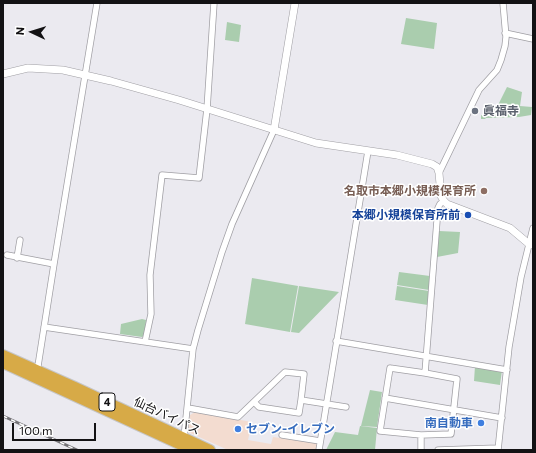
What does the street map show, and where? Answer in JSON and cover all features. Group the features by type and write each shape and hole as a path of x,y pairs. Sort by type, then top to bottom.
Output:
{"highway":[{"name":"仙台バイパス","path":"3,355 36,374 192,450"},
{"name":"仙台バイパス","path":"3,363 36,374 210,450"}],"street":[{"path":"36,374 97,3"},
{"path":"146,342 150,314 150,275 162,175 199,178 214,3"},
{"path":"184,438 193,349 213,280 232,224 274,130 295,3"},
{"path":"439,172 479,90 497,70 501,60 505,46 502,3"},
{"path":"505,33 533,39"},
{"path":"3,74 28,68 63,70 86,75 206,109 316,143 397,156 432,164 437,167 439,172 441,196 447,204 510,228 531,245"},
{"path":"319,450 368,151"},
{"path":"426,373 438,208 444,201"},
{"path":"438,450 498,449 512,332 521,277 531,245 533,228"},
{"path":"17,258 20,240"},
{"path":"7,256 54,264"},
{"path":"44,327 193,349"},
{"path":"336,341 507,370"},
{"path":"390,368 426,373 457,379 451,434 421,435 380,431 390,368"},
{"path":"188,408 238,417 285,372 304,374 299,413 259,407 254,402"},
{"path":"386,398 502,418"},
{"path":"301,400 346,407"},
{"path":"282,435 320,441"},
{"path":"421,435 421,450"}],"shaded area":[{"path":"195,412 252,422 248,440 271,444 273,437 316,443 318,450 228,450 188,432 190,415"}],"green space":[{"path":"406,18 437,23 434,49 401,44"},
{"path":"227,22 241,25 239,42 225,40"},
{"path":"507,87 522,92 520,106 532,107 531,115 481,119 481,115 484,116 485,107 497,107"},
{"path":"439,231 460,232 458,253 437,257"},
{"path":"399,272 430,276 429,290 397,285"},
{"path":"252,278 298,286 290,332 245,324"},
{"path":"299,286 339,292 299,333 291,332"},
{"path":"397,286 429,291 428,305 395,300"},
{"path":"142,319 146,320 145,335 142,337 120,334 121,324"},
{"path":"475,366 502,370 500,385 474,381"},
{"path":"370,390 382,392 377,427 361,426"},
{"path":"360,426 377,428 375,450 326,450 335,432 358,435"}],"railway":[{"path":"3,416 77,450"}],"place":[{"name":"眞福寺","path":"475,111"},
{"name":"名取市本郷小規模保育所","path":"484,191"},
{"name":"本郷小規模保育所前","path":"468,215"},
{"name":"南自動車","path":"481,423"},
{"name":"セブン-イレブン","path":"238,429"}]}
